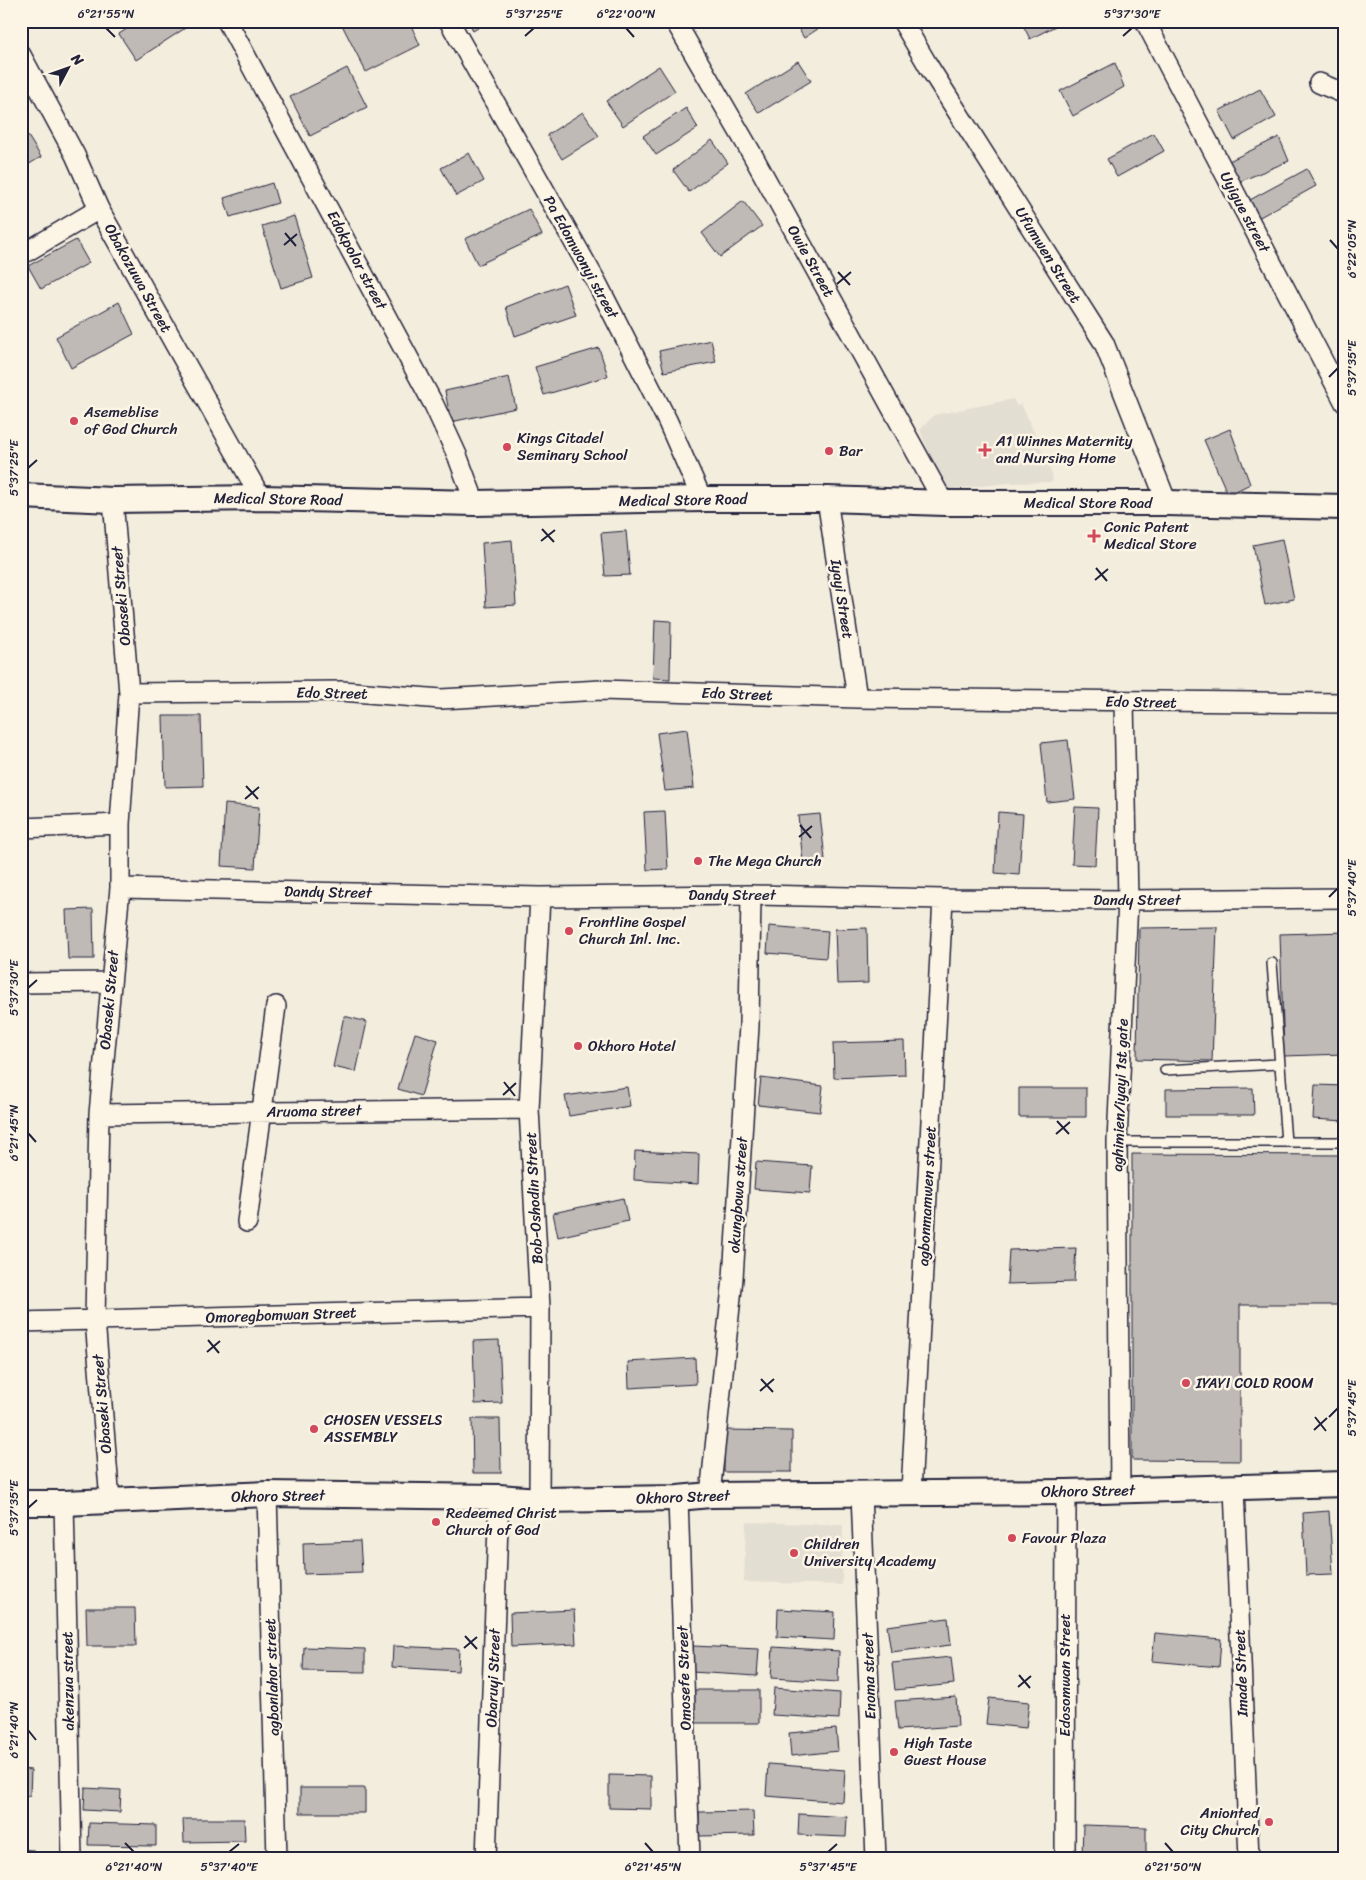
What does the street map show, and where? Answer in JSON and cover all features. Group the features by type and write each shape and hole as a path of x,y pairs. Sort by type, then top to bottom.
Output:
{"street":[{"name":"Edokpolor street","path":"227,21 434,405 457,455 475,504"},
{"name":"Pa Edomwonyi street","path":"449,21 597,283 667,420 702,499"},
{"name":"Owie Street","path":"675,21 752,154 944,502"},
{"name":"Ufumwen Street","path":"902,21 1104,343 1167,503"},
{"name":"Uyigue street","path":"1145,21 1345,403"},
{"name":"Obakozuwa Street","path":"21,55 75,155 99,209 261,498"},
{"path":"1319,83 1345,94"},
{"path":"21,255 99,209"},
{"name":"Medical Store Road","path":"21,496 114,500 261,498 475,504 702,499 826,499 1345,507"},
{"name":"Iyayi Street","path":"826,499 857,698"},
{"name":"Obaseki Street","path":"110,1501 95,1320 99,1114 120,888 120,824 129,694 114,500"},
{"name":"Edo Street","path":"129,694 342,691 441,699 601,690 857,698 1345,703"},
{"name":"aghimien/iyayi 1st gate","path":"1120,1490 1117,1142 1128,900 1124,701"},
{"path":"21,828 120,824"},
{"name":"Dandy Street","path":"120,888 540,896 751,895 1128,900 1345,898"},
{"name":"okungbowa street","path":"710,1495 733,1278 749,1026 751,895"},
{"name":"Bob-Oshodin Street","path":"539,1500 540,1308 529,1109 540,896"},
{"name":"agbonmamwen street","path":"911,1492 943,899"},
{"path":"21,983 111,982"},
{"path":"247,1222 276,1006"},
{"name":"Aruoma street","path":"99,1114 529,1109"},
{"name":"Omoregbomwan Street","path":"21,1322 540,1308"},
{"name":"Okhoro Street","path":"21,1503 64,1503 267,1494 499,1497 539,1500 678,1498 710,1495 1066,1492 1345,1484"},
{"name":"Imade Street","path":"1234,1488 1249,1859"},
{"name":"Edosomwan Street","path":"1065,1859 1066,1492"},
{"name":"agbonlahor street","path":"267,1494 277,1859"},
{"name":"Enoma street","path":"861,1494 876,1859"},
{"name":"Obaruyi Street","path":"486,1859 499,1497"},
{"name":"Omosefe Street","path":"678,1498 690,1859"},
{"name":"akenzua street","path":"64,1503 72,1859"}],"lane":[{"path":"1272,963 1286,1142"},
{"path":"1165,1070 1279,1064"},
{"path":"1117,1142 1345,1142"}],"shaded area":[{"name":"A1 Winnes Maternity and Nursing Home","path":"1013,399 1017,406 1021,404 1026,414 1052,475 1053,482 1008,483 943,490 920,430 934,415"},
{"name":"Children University Academy","path":"746,1522 843,1525 842,1585 744,1582"}],"building":[{"path":"139,21 187,21 190,25 136,60 119,34"},
{"path":"344,21 409,21 420,45 366,72 341,23"},
{"path":"469,21 489,21 473,31"},
{"path":"794,21 830,21 804,38"},
{"path":"1021,21 1065,21 1030,39"},
{"path":"798,61 811,81 759,113 746,94"},
{"path":"1115,63 1124,87 1073,116 1060,91"},
{"path":"659,66 675,91 623,126 606,101"},
{"path":"347,68 367,107 310,136 290,97"},
{"path":"1260,89 1276,117 1234,140 1219,111"},
{"path":"686,108 698,128 656,155 643,136"},
{"path":"583,112 599,136 562,159 547,135"},
{"path":"1154,133 1164,151 1117,177 1107,159"},
{"path":"28,136 41,157 21,169 21,140"},
{"path":"1279,137 1289,161 1236,183 1229,161"},
{"path":"712,140 728,163 689,192 673,170"},
{"path":"469,153 484,181 456,196 441,168"},
{"path":"1307,169 1316,186 1258,218 1248,201"},
{"path":"272,183 278,203 230,217 224,198"},
{"path":"743,201 762,226 720,257 702,233"},
{"path":"529,209 542,235 478,265 465,239"},
{"path":"294,216 313,278 281,288 262,226"},
{"path":"76,240 89,263 41,289 28,266"},
{"path":"565,284 576,315 515,336 506,307"},
{"path":"119,302 134,334 71,368 56,337"},
{"path":"711,340 716,362 664,372 659,351"},
{"path":"599,348 608,376 544,395 535,367"},
{"path":"509,377 516,408 451,422 445,391"},
{"path":"1230,429 1250,484 1228,495 1204,440"},
{"path":"626,531 630,575 605,576 601,533"},
{"path":"1282,539 1294,599 1265,605 1253,545"},
{"path":"512,540 516,605 486,607 482,543"},
{"path":"655,620 671,621 670,679 653,678"},
{"path":"21,671 24,671 25,705 21,705"},
{"path":"163,716 201,716 203,786 165,787"},
{"path":"687,729 694,788 665,791 657,733"},
{"path":"1068,740 1075,799 1047,802 1041,743"},
{"path":"225,804 259,807 255,868 221,866"},
{"path":"1075,807 1098,808 1095,865 1072,864"},
{"path":"665,811 668,869 647,870 644,812"},
{"path":"998,812 1023,814 1019,875 995,873"},
{"path":"820,814 825,859 803,861 798,816"},
{"path":"93,909 94,959 68,959 66,910"},
{"path":"769,926 828,931 826,958 767,953"},
{"path":"1217,927 1212,1061 1137,1059 1139,928"},
{"path":"867,928 868,983 837,984 835,929"},
{"path":"1345,932 1345,1054 1284,1056 1280,934"},
{"path":"344,1016 367,1022 356,1072 333,1067"},
{"path":"415,1033 438,1040 421,1096 398,1089"},
{"path":"904,1041 905,1075 834,1078 833,1043"},
{"path":"761,1078 823,1086 820,1112 758,1105"},
{"path":"1315,1085 1345,1086 1345,1121 1313,1119"},
{"path":"627,1087 630,1106 569,1116 565,1096"},
{"path":"1019,1088 1086,1088 1086,1117 1019,1117"},
{"path":"1253,1088 1254,1115 1166,1115 1166,1089"},
{"path":"635,1151 699,1154 698,1184 634,1180"},
{"name":"IYAYI COLD ROOM","path":"1132,1154 1345,1155 1345,1305 1240,1305 1240,1461 1132,1460"},
{"path":"756,1162 812,1166 810,1193 754,1189"},
{"path":"623,1198 628,1221 558,1237 553,1213"},
{"path":"1076,1248 1074,1282 1007,1284 1009,1250"},
{"path":"499,1340 502,1403 475,1404 473,1341"},
{"path":"695,1358 696,1384 629,1388 628,1362"},
{"path":"472,1419 500,1419 501,1473 473,1473"},
{"path":"724,1430 792,1431 792,1472 724,1472"},
{"path":"1329,1511 1333,1574 1306,1575 1303,1513"},
{"path":"360,1541 362,1572 304,1574 303,1543"},
{"path":"86,1608 135,1608 136,1646 87,1646"},
{"path":"778,1609 835,1612 834,1640 777,1637"},
{"path":"574,1610 576,1644 511,1647 510,1613"},
{"path":"948,1618 951,1645 891,1652 887,1626"},
{"path":"1155,1633 1221,1639 1219,1667 1152,1661"},
{"path":"393,1646 459,1649 458,1671 392,1667"},
{"path":"693,1646 759,1649 757,1676 691,1672"},
{"path":"304,1647 365,1649 365,1672 303,1671"},
{"path":"773,1647 839,1651 838,1682 771,1678"},
{"path":"951,1657 954,1684 895,1690 892,1663"},
{"path":"774,1688 840,1693 839,1719 772,1715"},
{"path":"694,1690 759,1690 759,1723 694,1723"},
{"path":"956,1697 958,1726 898,1730 895,1701"},
{"path":"989,1698 1029,1702 1026,1728 986,1724"},
{"path":"836,1729 838,1751 791,1756 789,1733"},
{"path":"768,1764 845,1770 843,1802 766,1796"},
{"path":"21,1769 31,1770 30,1796 21,1795"},
{"path":"609,1775 651,1776 651,1809 609,1808"},
{"path":"85,1788 121,1790 120,1812 84,1810"},
{"path":"300,1788 365,1788 365,1813 300,1813"},
{"path":"753,1811 754,1835 699,1836 699,1812"},
{"path":"799,1814 847,1817 846,1837 798,1835"},
{"path":"183,1819 244,1819 245,1841 184,1842"},
{"path":"89,1823 156,1825 156,1846 88,1845"},
{"path":"1083,1825 1146,1827 1146,1857 1082,1855"},
{"path":"21,1849 33,1850 33,1859 21,1859"},
{"path":"97,1856 151,1859 97,1859"}],"place":[{"name":"Asemeblise of God Church","path":"74,421"},
{"name":"Kings Citadel Seminary School","path":"507,447"},
{"name":"A1 Winnes Maternity and Nursing Home","path":"985,450"},
{"name":"Bar","path":"829,451"},
{"name":"Conic Patent Medical Store","path":"1094,536"},
{"name":"The Mega Church","path":"698,861"},
{"name":"Frontline Gospel Church Inl. Inc.","path":"569,931"},
{"name":"Okhoro Hotel","path":"578,1046"},
{"name":"IYAYI COLD ROOM","path":"1186,1383"},
{"name":"CHOSEN VESSELS ASSEMBLY","path":"314,1429"},
{"name":"Redeemed Christ Church of God","path":"436,1522"},
{"name":"Favour Plaza","path":"1012,1538"},
{"name":"Children University Academy","path":"794,1553"},
{"name":"High Taste Guest House","path":"894,1752"},
{"name":"Anionted City Church","path":"1269,1822"}]}
